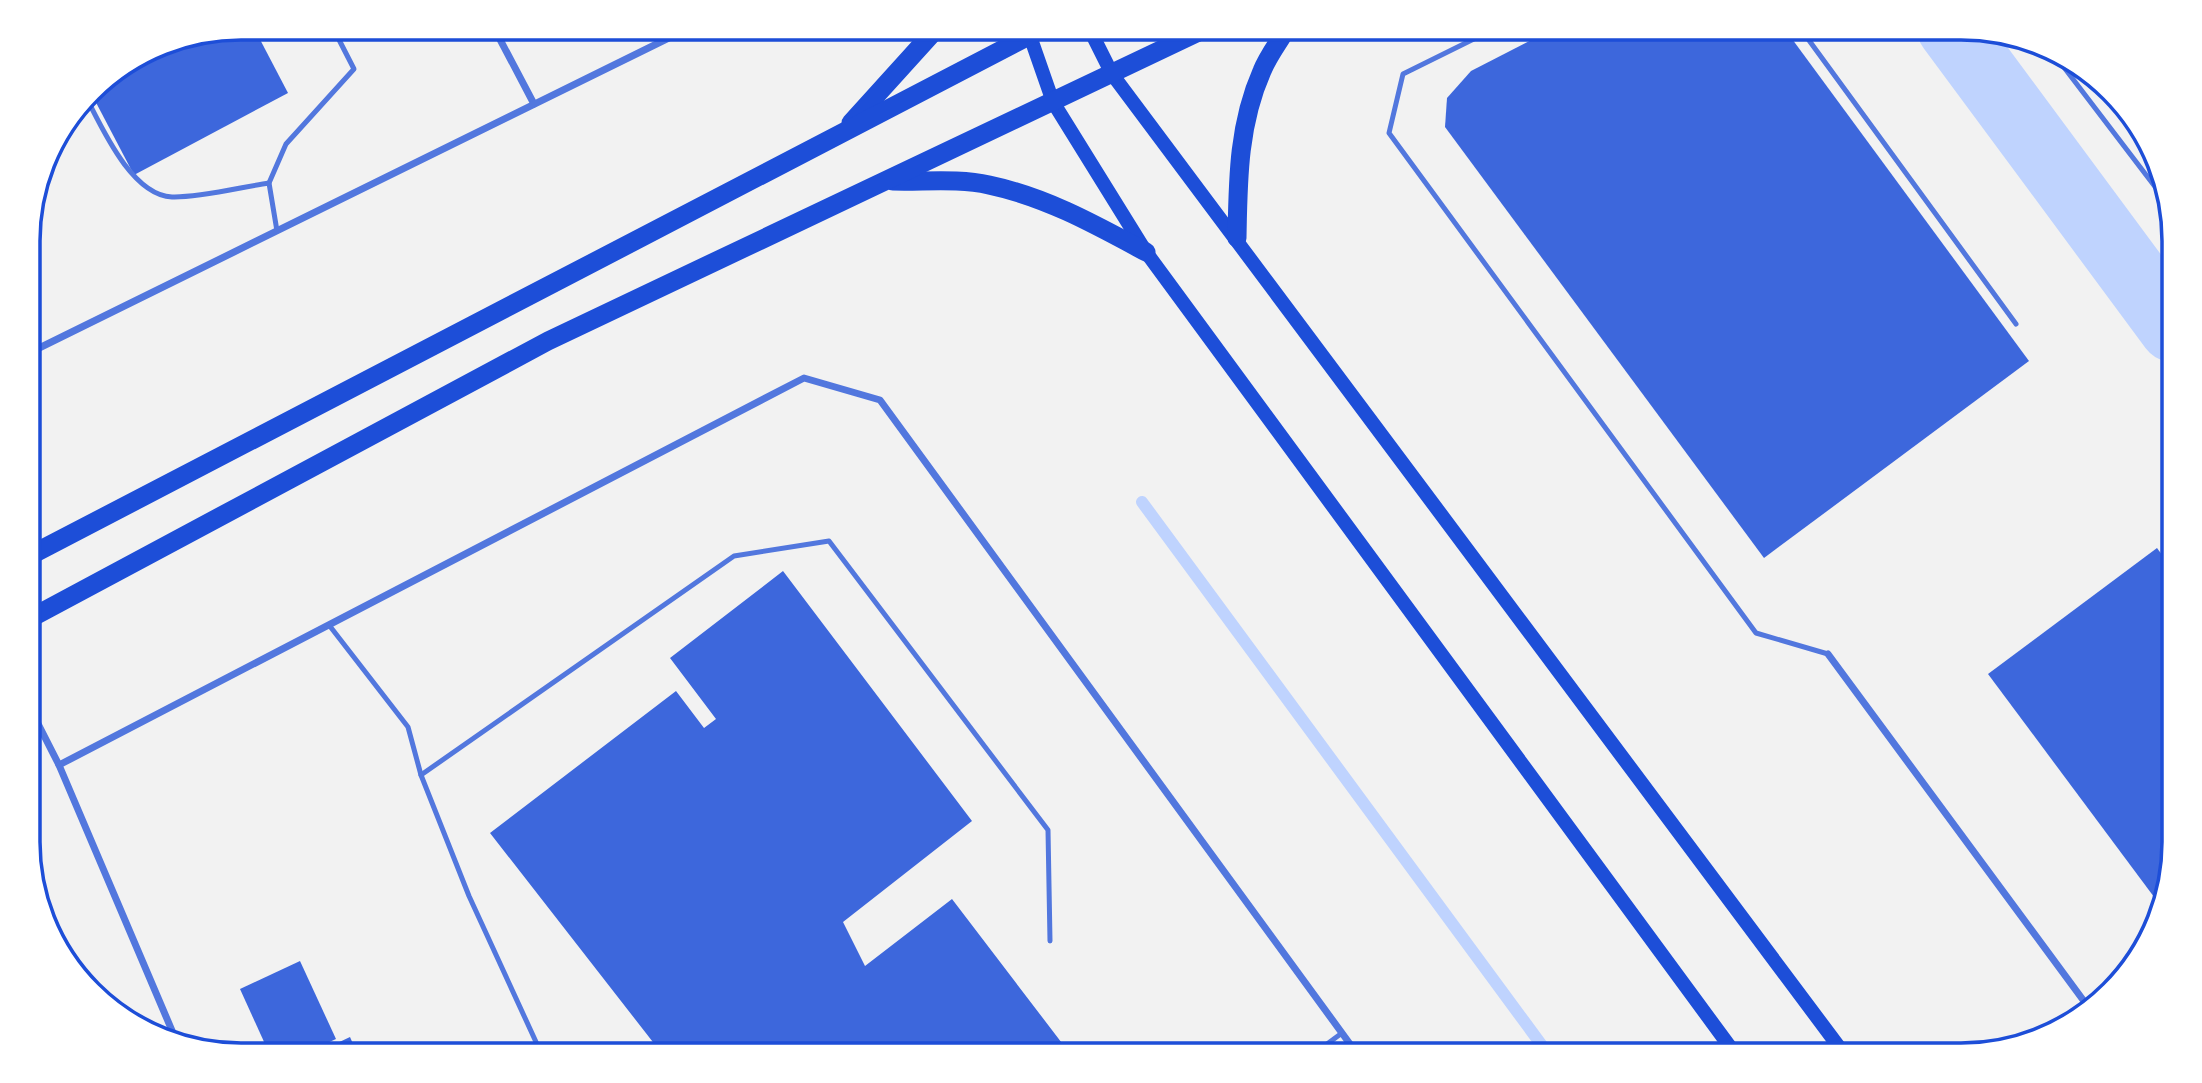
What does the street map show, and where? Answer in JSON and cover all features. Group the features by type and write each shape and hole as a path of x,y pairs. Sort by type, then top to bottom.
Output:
{"highway":[{"path":"844,132 926,40"},
{"path":"40,550 1017,40"},
{"path":"40,613 548,341 1182,40"},
{"path":"1237,238 1238,165 1245,123 1262,70 1280,40"},
{"path":"889,181 987,184 1034,198 1079,216 1146,252"}],"main road":[{"path":"1036,40 1053,102 1146,252 1727,1042"},
{"path":"1095,40 1112,74 1835,1042"}],"street":[{"path":"500,40 534,104"},
{"path":"41,348 665,40"},
{"path":"59,765 804,378 880,400 1349,1042"},
{"path":"1828,654 2083,1001"},
{"path":"40,728 59,765 172,1030"}],"lane":[{"path":"277,231 269,183 286,144 354,69 339,40"},
{"path":"1472,40 1403,74 1389,133 1756,633 1828,654"},
{"path":"1809,40 2017,324"},
{"path":"2066,70 2153,184"},
{"path":"91,108 111,145 138,181 171,197 269,183"},
{"path":"421,775 734,556 829,541 1048,830 1050,941"},
{"path":"330,625 408,727 421,775 469,896 536,1043"},
{"path":"1328,1042 1342,1032"}],"building":[{"path":"260,40 288,93 134,175 96,103 129,74 176,51 215,42"},
{"path":"1532,40 1793,40 2029,361 1764,558 1445,127 1447,98 1471,71"},
{"path":"2157,548 2162,555 2162,842 2154,897 1988,674"},
{"path":"783,571 972,821 843,922 865,966 952,899 1061,1043 653,1043 490,833 676,691 704,728 716,719 670,658"},
{"path":"300,961 336,1039 327,1043 265,1043 240,989"},
{"path":"350,1037 353,1043 337,1043"}],"waterway":[{"path":"1960,40 2162,313"},
{"path":"1142,502 1540,1042"}]}
